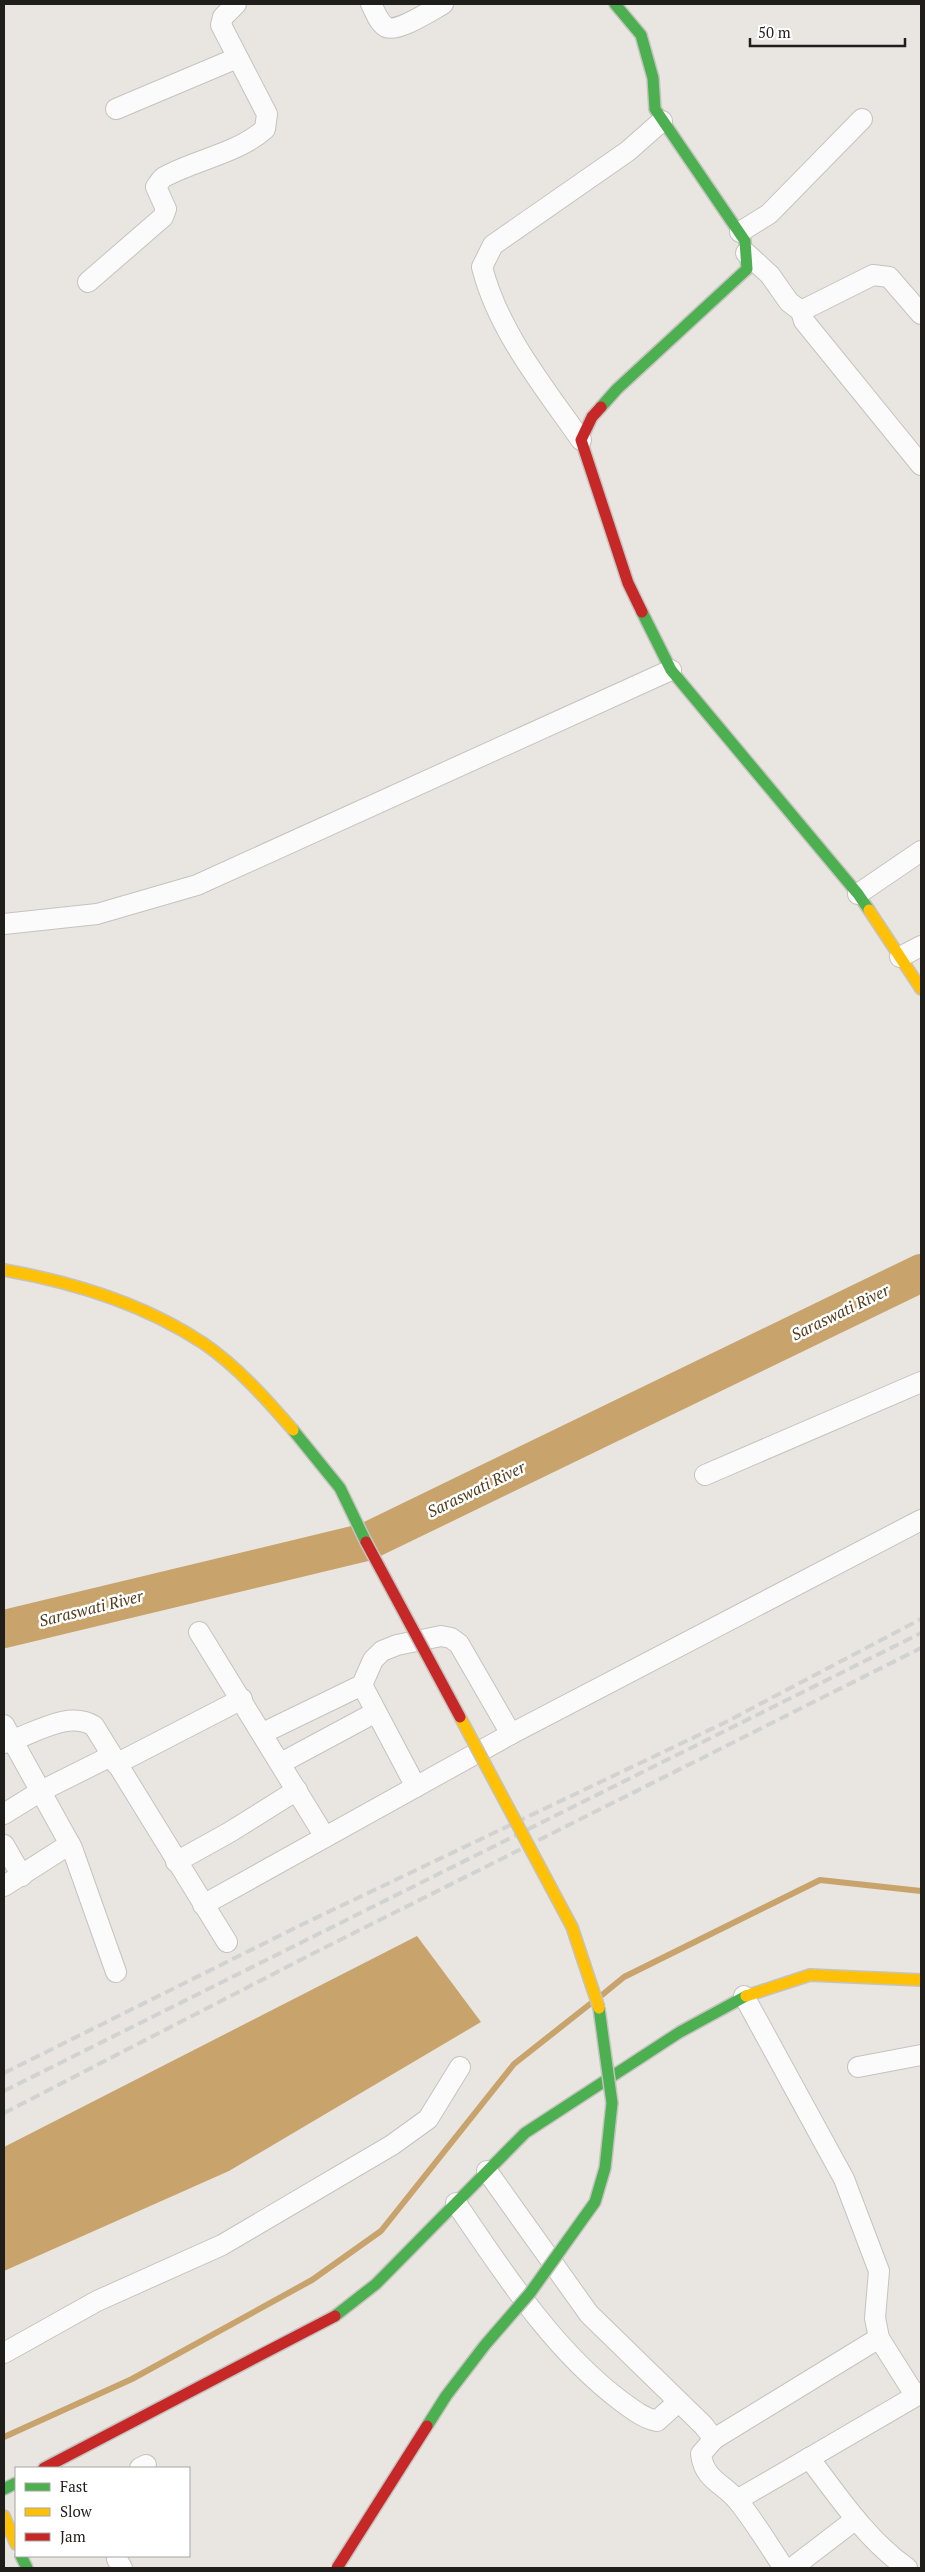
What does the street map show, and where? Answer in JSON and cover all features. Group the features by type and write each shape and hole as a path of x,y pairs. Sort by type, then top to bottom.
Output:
{"street":[{"path":"88,282 163,218 166,209 156,187 164,176 208,160 257,136 265,129 267,114 221,25 223,17 236,4"},
{"path":"371,4 384,26 390,29 400,27 443,4"},
{"path":"581,440 592,417 617,389 747,269 745,241 740,232 655,109 650,60 641,35 615,4"},
{"path":"116,109 237,58"},
{"path":"740,232 769,214 862,119"},
{"path":"662,121 628,151 493,245 482,267 487,287 512,336 581,440 628,583 671,670 858,894 921,989"},
{"path":"746,253 770,275 790,302 801,311 804,321 921,465"},
{"path":"801,311 873,275 889,277 921,314"},
{"path":"4,924 97,914 197,885 671,670"},
{"path":"858,894 921,851"},
{"path":"900,957 921,946"},
{"path":"4,1270 62,1282 116,1301 157,1318 200,1341 250,1385 290,1427 335,1482 572,1927 601,2013 612,2103 605,2168 594,2202 530,2293 485,2345 446,2396 337,2568"},
{"path":"705,1475 921,1382"},
{"path":"204,1906 511,1734 921,1520"},
{"path":"199,1632 263,1733 325,1837"},
{"path":"263,1733 362,1685 373,1660 382,1651 410,1642 442,1636 451,1638 459,1644 511,1734"},
{"path":"362,1685 416,1787"},
{"path":"4,1814 41,1792 114,1760 242,1699"},
{"path":"281,1763 376,1712"},
{"path":"116,1972 70,1844 7,1736 70,1720 85,1720 94,1726 227,1942"},
{"path":"176,1862 230,1832 297,1790"},
{"path":"4,1886 70,1844"},
{"path":"4,1845 22,1876"},
{"path":"46,2467 340,2313 376,2284 526,2132 680,2032 744,1996 810,1975 921,1980"},
{"path":"737,2500 918,2394 878,2338 875,2318 879,2271 864,2228 828,2148 744,1996"},
{"path":"858,2067 921,2055"},
{"path":"4,2353 97,2301 222,2245 399,2140 428,2119 460,2067"},
{"path":"487,2171 589,2314 703,2425 714,2439"},
{"path":"456,2203 541,2322 598,2384 640,2415 651,2420 657,2421 678,2402"},
{"path":"784,2568 737,2500 703,2467 701,2454 714,2439 878,2338"},
{"path":"809,2458 856,2519 888,2554 907,2568"},
{"path":"4,2516 15,2540"},
{"path":"792,2568 856,2519"},
{"path":"913,2568 921,2560"}],"shaded area":[{"path":"417,1936 481,2022 229,2171 4,2271 4,2147"}],"waterway":[{"name":"Saraswati River","path":"4,1629 366,1542 921,1273"},
{"path":"602,1995 624,1977 820,1880 921,1891"},
{"path":"4,2437 132,2379 312,2280 381,2231 514,2064 590,2004"}],"railway":[{"path":"4,2073 301,1925 724,1723 921,1619"},
{"path":"4,2091 921,1633"},
{"path":"4,2113 314,1953 921,1648"}],"traffic: fast":[{"path":"601,407 617,389 747,269 745,241 655,109 653,78 641,35 615,4"},
{"path":"642,612 671,670 858,894 869,910"},
{"path":"293,1430 340,1488 366,1542"},
{"path":"335,2316 376,2284 525,2133 680,2032 746,1996"},
{"path":"427,2426 446,2396 485,2345 530,2293 595,2202 605,2168 612,2103 599,2008"},
{"path":"4,2489 15,2484"},
{"path":"22,2557 27,2568"}],"traffic: slow":[{"path":"869,910 921,989"},
{"path":"4,1270 56,1281 107,1296 180,1329 228,1362 262,1395 293,1430"},
{"path":"460,1717 572,1927 599,2008"},
{"path":"746,1996 810,1975 921,1980"},
{"path":"4,2516 15,2542"}],"traffic: jam":[{"path":"601,407 592,417 581,440 628,583 642,612"},
{"path":"366,1542 460,1717"},
{"path":"46,2467 335,2316"},
{"path":"337,2568 427,2426"}]}
